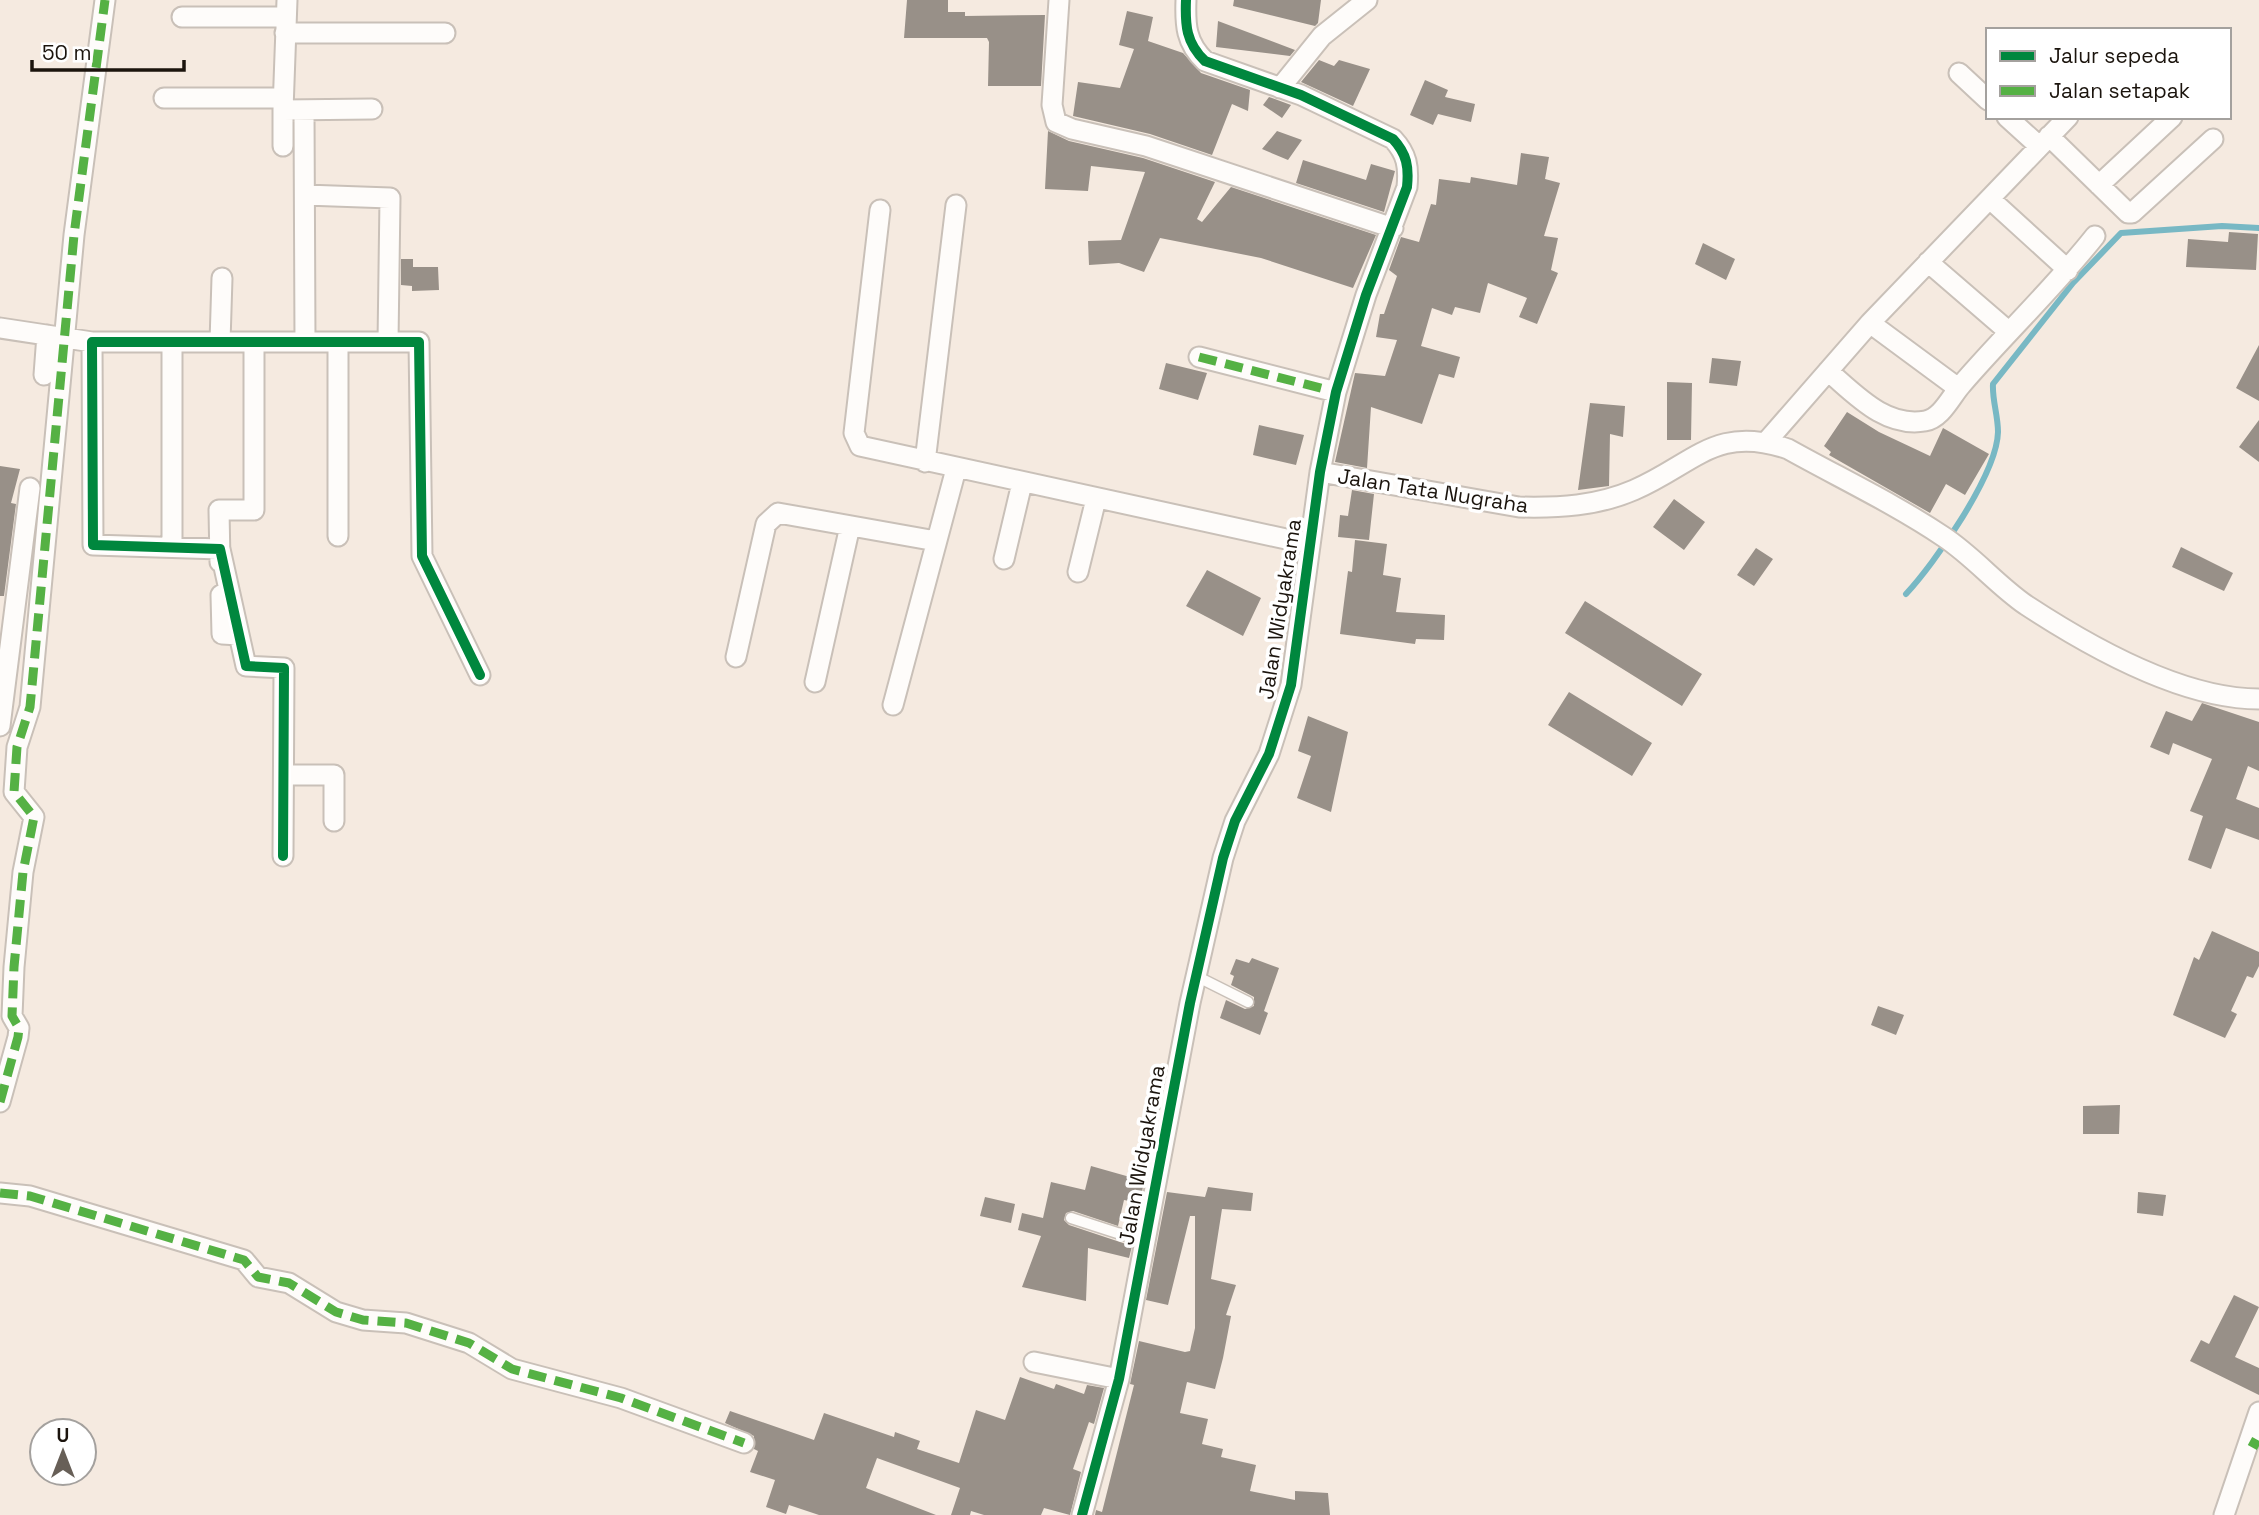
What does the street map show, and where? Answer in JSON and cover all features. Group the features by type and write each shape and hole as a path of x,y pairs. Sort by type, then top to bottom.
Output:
{"street":[{"path":"105,0 84,139 70,339 93,545 220,549"},
{"path":"1059,0 1052,105 1056,122 1169,153 1393,228"},
{"name":"Jalan Widyakrama","path":"1082,1515 1119,1380 1196,976 1223,858 1235,821 1282,720 1291,684 1320,472 1336,392 1366,295 1407,187 1407,161 1402,149 1393,139 1280,88 1205,61 1194,51 1187,36 1186,0"},
{"path":"1280,88 1322,36 1367,0"},
{"path":"182,17 286,17 445,33"},
{"path":"283,146 286,17"},
{"path":"1959,73 1986,98"},
{"path":"164,98 283,104 304,110 372,109"},
{"path":"304,110 306,342"},
{"path":"2010,119 2044,141 2099,185 2128,213 2135,212 2213,139"},
{"path":"1767,441 1870,323 2066,119"},
{"path":"2099,185 2170,119"},
{"path":"306,195 390,198 388,342"},
{"path":"1990,199 2068,270"},
{"path":"925,462 956,205"},
{"path":"880,211 854,433 860,446 868,450 1309,544"},
{"path":"0,1102 19,1028 12,1016 14,967 23,872 34,817 13,792 15,762 17,747 29,718 83,225"},
{"path":"1828,371 1871,408 1910,421 1926,421 1937,416 2008,331 2068,270 2095,236"},
{"path":"1928,262 2008,331"},
{"path":"220,342 222,278"},
{"path":"1870,323 1958,388"},
{"path":"0,328 70,339 172,342 419,342 422,556 480,675"},
{"path":"44,374 70,339"},
{"path":"172,342 172,547"},
{"path":"254,342 254,510 219,510 222,634 239,635 246,666 284,668 283,856"},
{"path":"338,342 338,536"},
{"path":"1199,357 1336,392"},
{"name":"Jalan Tata Nugraha","path":"1320,472 1496,503 1550,508 1578,506 1634,490 1724,442 1746,439 1767,441 1788,449 1944,537 2026,605 2130,663 2198,691 2259,699"},
{"path":"893,705 956,469"},
{"path":"1004,559 1022,483"},
{"path":"0,726 30,488"},
{"path":"1079,572 1096,499"},
{"path":"736,657 766,524 771,517 778,513 936,541"},
{"path":"815,682 850,526"},
{"path":"284,775 334,775 334,821"},
{"path":"0,1193 30,1196 244,1260 263,1280 289,1283 336,1311 363,1320 406,1323 469,1343 512,1369 621,1398 744,1443"},
{"path":"1034,1362 1119,1380"},
{"path":"2224,1515 2255,1444 2259,1412"}],"lane":[{"path":"1196,976 1248,1002"},
{"path":"1071,1218 1146,1242"}],"building":[{"path":"907,0 948,0 948,12 965,12 965,16 1045,15 1041,86 988,86 987,38 904,38"},
{"path":"1234,0 1321,0 1318,23 1315,26 1233,6"},
{"path":"1127,11 1153,17 1148,41 1183,53 1201,73 1250,90 1248,111 1232,104 1212,155 1150,134 1073,116 1078,82 1120,88 1134,49 1119,45"},
{"path":"1218,21 1295,50 1290,56 1216,47"},
{"path":"1319,60 1334,66 1339,60 1370,69 1353,106 1301,82"},
{"path":"1425,80 1448,90 1445,97 1475,104 1471,122 1438,114 1433,125 1410,115"},
{"path":"1269,97 1291,105 1282,118 1263,105"},
{"path":"1048,131 1069,141 1143,158 1215,182 1197,219 1202,222 1231,187 1376,235 1353,288 1261,258 1160,238 1144,272 1119,263 1089,265 1088,241 1121,240 1145,172 1091,166 1088,191 1045,189"},
{"path":"1277,131 1302,140 1288,160 1262,149"},
{"path":"1521,153 1549,157 1545,179 1560,183 1544,236 1558,238 1551,270 1558,273 1537,324 1519,317 1527,298 1488,283 1480,313 1455,307 1452,315 1432,308 1421,346 1460,357 1454,378 1439,374 1422,424 1371,407 1367,468 1335,462 1355,373 1385,376 1397,340 1376,337 1380,314 1384,314 1397,276 1389,270 1401,237 1419,242 1431,204 1436,205 1439,179 1470,183 1471,177 1517,185"},
{"path":"1303,160 1366,180 1371,164 1395,171 1384,212 1296,183"},
{"path":"2229,232 2258,234 2256,270 2186,267 2188,239 2228,242"},
{"path":"1703,243 1735,259 1726,280 1695,264"},
{"path":"401,259 413,259 413,267 438,267 439,290 412,291 412,286 401,285"},
{"path":"2259,345 2259,401 2236,388"},
{"path":"1712,358 1741,361 1737,386 1709,383"},
{"path":"1166,363 1207,373 1198,400 1159,389"},
{"path":"1667,382 1692,383 1691,440 1667,440"},
{"path":"1590,403 1625,406 1623,437 1610,434 1609,486 1578,490"},
{"path":"1847,412 1879,432 1930,456 1943,428 1989,454 1965,495 1946,484 1930,513 1829,455 1831,452 1824,446"},
{"path":"2259,420 2259,462 2239,447"},
{"path":"1259,425 1304,435 1296,465 1253,455"},
{"path":"0,466 20,469 11,503 16,504 4,596 0,596"},
{"path":"1352,490 1374,494 1369,540 1338,537 1340,515 1348,516"},
{"path":"1674,499 1705,522 1684,550 1653,527"},
{"path":"1355,540 1387,544 1383,575 1401,578 1396,612 1445,615 1444,640 1416,639 1415,644 1340,634"},
{"path":"2181,547 2233,573 2224,591 2172,567"},
{"path":"1756,548 1773,559 1754,586 1737,575"},
{"path":"1207,570 1261,598 1243,636 1186,606"},
{"path":"1585,601 1702,674 1682,706 1565,633"},
{"path":"1569,692 1652,743 1632,776 1548,725"},
{"path":"2202,703 2259,722 2259,771 2248,766 2236,799 2259,808 2259,840 2226,828 2211,869 2188,860 2203,816 2190,811 2212,759 2173,743 2169,755 2150,747 2166,711 2192,721"},
{"path":"1308,716 1348,732 1331,812 1297,798 1311,756 1298,751"},
{"path":"2212,931 2259,952 2259,966 2253,978 2247,976 2231,1011 2237,1014 2225,1038 2173,1015 2194,957 2199,960"},
{"path":"1252,958 1279,968 1264,1011 1268,1013 1260,1035 1220,1018 1226,1000 1245,1009 1254,1006 1254,997 1231,985 1234,976 1230,974 1236,959 1249,963"},
{"path":"1878,1006 1904,1015 1896,1035 1871,1025"},
{"path":"2120,1105 2119,1134 2083,1134 2083,1106"},
{"path":"1091,1166 1144,1181 1140,1203 1124,1200 1118,1226 1073,1211 1066,1213 1064,1220 1069,1225 1132,1246 1129,1258 1088,1248 1086,1301 1022,1287 1041,1236 1018,1230 1022,1213 1043,1218 1051,1182 1085,1190"},
{"path":"1208,1187 1253,1193 1251,1211 1222,1209 1211,1279 1236,1285 1226,1315 1231,1316 1223,1358 1215,1389 1187,1382 1180,1413 1208,1419 1202,1444 1223,1449 1221,1457 1256,1465 1250,1491 1295,1500 1295,1491 1328,1493 1330,1515 1095,1515 1096,1510 1102,1512 1134,1385 1130,1384 1139,1341 1190,1351 1195,1328 1195,1216 1190,1216 1168,1305 1146,1300 1167,1192 1205,1197"},
{"path":"2138,1192 2166,1195 2163,1216 2137,1213"},
{"path":"985,1197 1015,1204 1011,1223 980,1216"},
{"path":"2234,1295 2259,1307 2235,1357 2259,1368 2259,1395 2190,1361 2201,1340 2209,1344"},
{"path":"1020,1377 1054,1389 1056,1384 1084,1394 1087,1385 1104,1388 1094,1424 1089,1422 1073,1469 1081,1472 1070,1515 1044,1508 1041,1515 984,1515 971,1511 970,1515 951,1515 960,1488 877,1458 866,1488 936,1515 819,1515 789,1505 786,1514 766,1507 775,1480 750,1472 758,1451 754,1449 754,1436 725,1423 730,1411 814,1440 824,1413 894,1437 895,1432 920,1441 917,1449 959,1463 976,1410 1005,1420"}],"waterway":[{"path":"1906,594 1948,540 1987,471 1998,432 1993,384 2073,283 2121,233 2222,226 2259,228"}],"marked path":[{"path":"0,1102 18,1037 19,1028 12,1016 14,967 23,872 34,817 14,792 17,747 30,707 74,235 105,0"},
{"path":"1199,357 1336,392"},
{"path":"0,1193 30,1196 244,1260 258,1277 289,1283 336,1312 363,1320 406,1323 469,1343 512,1369 621,1398 744,1443"},
{"path":"2250,1441 2259,1446"}],"cycle path":[{"path":"1082,1515 1119,1379 1190,1003 1223,858 1235,821 1269,754 1291,685 1320,472 1336,392 1366,295 1408,180 1404,156 1393,139 1301,95 1205,61 1190,40 1186,0"},
{"path":"283,856 284,668 246,666 220,549 93,545 92,342 419,342 422,556 480,675"}]}
